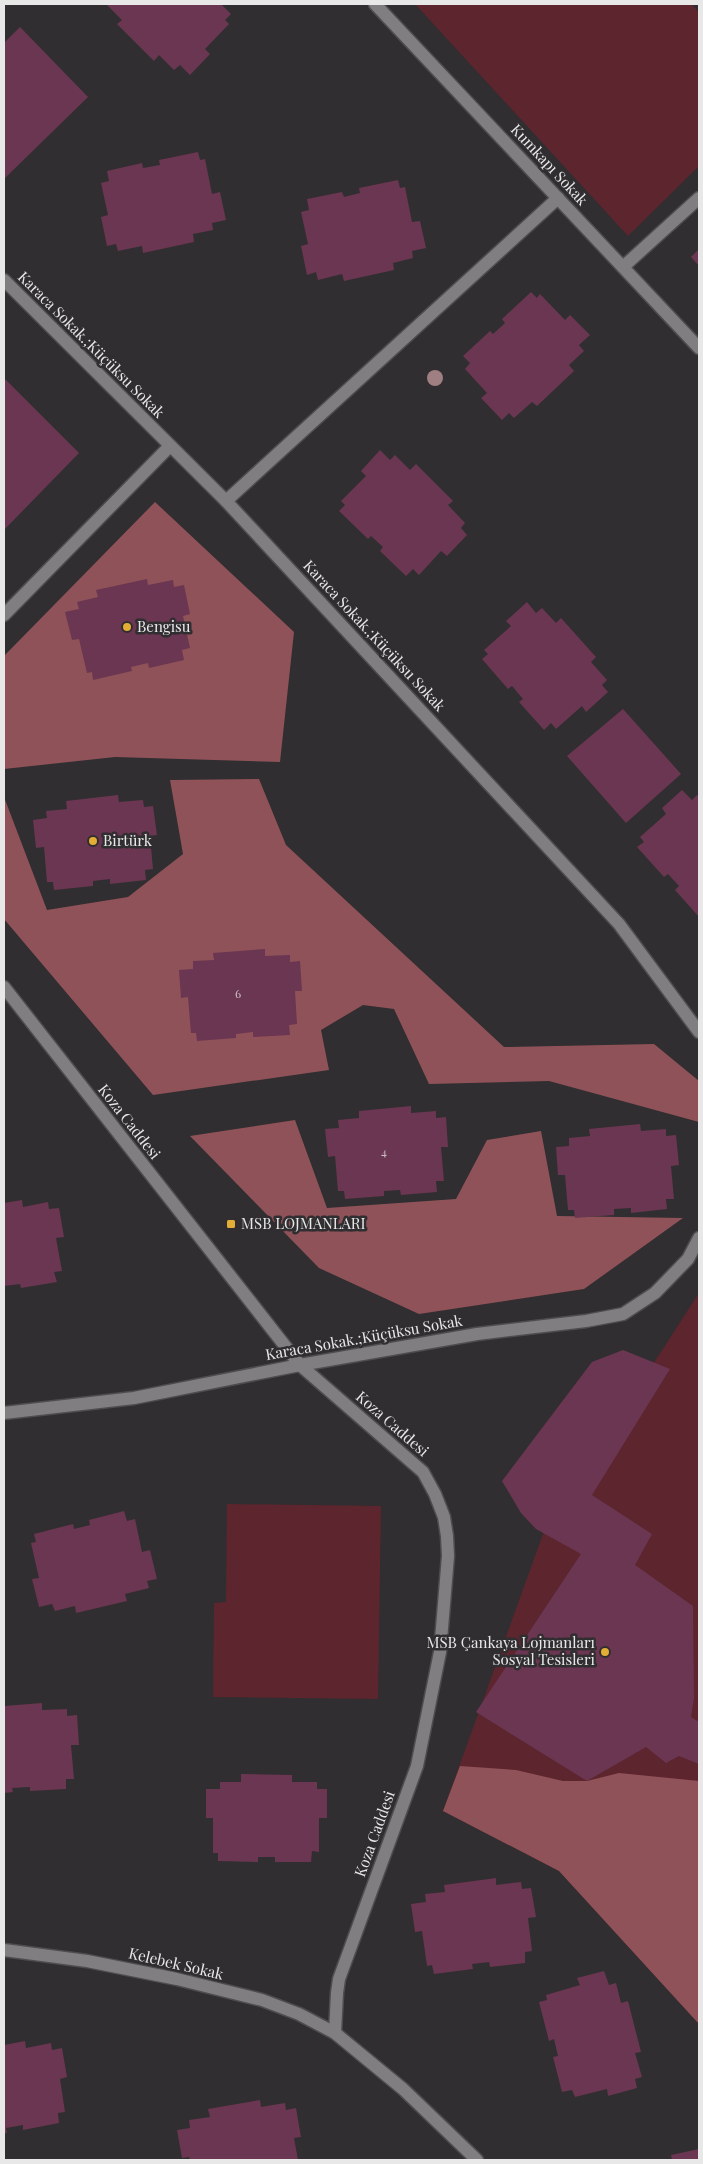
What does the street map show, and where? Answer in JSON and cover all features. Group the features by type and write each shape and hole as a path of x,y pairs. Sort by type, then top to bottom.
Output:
{"street":[{"name":"Kumkapı Sokak","path":"375,4 699,348"},
{"path":"226,501 558,198"},
{"path":"623,267 699,198"},
{"name":"Karaca Sokak.;Küçüksu Sokak","path":"4,280 169,447 226,501 619,924 699,1032"},
{"path":"4,615 169,447"},
{"name":"Koza Caddesi","path":"4,987 300,1365 422,1472 435,1494 444,1517 448,1556 440,1652 417,1766 340,1978 336,1993 335,2033"},
{"name":"Karaca Sokak.;Küçüksu Sokak","path":"4,1413 134,1398 300,1365 477,1334 586,1321 623,1314 655,1293 688,1259 699,1238"},
{"name":"Kelebek Sokak","path":"4,1950 87,1961 262,2000 299,2014 335,2033"},
{"path":"335,2033 404,2089 476,2160"}],"shaded area":[{"path":"415,4 692,4 699,13 699,166 628,236"},
{"path":"155,502 294,632 280,762 115,757 4,769 4,656"},
{"path":"259,779 286,845 504,1047 654,1044 699,1081 699,1122 549,1081 429,1084 394,1009 363,1005 321,1030 329,1070 153,1095 4,919 4,797 47,910 128,897 183,854 170,780"},
{"path":"295,1120 327,1208 456,1199 487,1140 541,1131 557,1216 683,1218 584,1289 419,1314 319,1268 190,1136"},
{"path":"699,1293 699,2024 559,1871 443,1811 543,1534"},
{"path":"227,1504 381,1506 378,1699 213,1697 214,1603 226,1602"},
{"path":"460,1766 516,1770 563,1781 587,1781 619,1773 699,1781 699,2024 559,1871 443,1811"}],"building":[{"path":"106,4 221,4 231,14 225,20 229,24 205,49 210,54 190,75 180,65 174,70 159,55 154,61 117,24 122,20"},
{"path":"20,27 88,97 4,179 4,43"},
{"path":"198,152 200,160 205,159 212,194 220,192 226,220 212,223 213,230 193,234 194,242 143,253 142,246 118,251 116,244 107,246 101,217 108,215 101,183 109,181 107,171 142,163 143,168 160,165 159,160"},
{"path":"398,180 400,188 405,187 412,222 420,221 426,248 412,251 413,258 393,263 394,270 344,281 342,274 318,280 316,272 307,275 301,246 308,244 301,212 309,210 307,199 342,192 344,197 360,193 359,188"},
{"path":"699,249 699,266 691,257"},
{"path":"531,292 537,298 540,294 565,320 570,315 590,335 579,345 584,351 569,365 574,371 537,406 532,402 514,418 509,413 502,420 481,398 487,393 465,369 470,363 463,356 490,331 493,334 505,323 502,319"},
{"path":"4,378 79,453 4,530"},
{"path":"380,450 390,460 395,455 410,470 416,464 453,501 448,505 465,523 461,528 467,535 447,556 441,551 419,575 413,569 406,576 380,551 383,547 371,536 368,539 339,511 345,505 341,501 366,476 361,471"},
{"name":"Bengisu","path":"147,579 148,585 173,580 174,587 184,585 190,614 183,616 190,648 182,650 184,660 149,668 148,663 131,667 132,671 93,680 92,672 87,673 79,639 72,640 65,612 79,609 77,602 98,597 96,590"},
{"path":"527,602 536,613 542,608 556,623 561,618 596,657 591,662 607,680 602,685 608,692 586,712 582,706 556,729 551,723 544,730 519,702 523,699 512,686 508,689 482,659 488,654 484,650 511,626 506,621"},
{"path":"623,709 681,774 626,823 567,756"},
{"path":"682,790 692,800 697,795 699,797 699,917 675,890 679,886 668,874 664,877 637,847 644,842 640,837 666,814 662,808"},
{"name":"Birtürk","path":"118,795 119,802 143,800 144,807 153,806 157,835 150,836 153,869 145,870 146,880 110,884 110,879 93,881 93,886 54,890 53,882 47,882 44,847 36,848 33,820 47,818 46,811 67,809 66,801"},
{"path":"265,949 265,956 290,955 290,962 300,961 302,991 295,991 297,1024 289,1025 290,1035 253,1037 253,1032 236,1034 236,1038 197,1041 196,1033 191,1033 188,997 181,998 179,970 193,969 193,961 214,960 213,953"},
{"path":"411,1106 411,1113 436,1111 436,1118 446,1117 448,1147 441,1147 444,1181 436,1181 437,1192 401,1195 400,1190 384,1191 384,1196 345,1199 344,1191 338,1191 335,1156 328,1157 325,1129 339,1128 338,1120 359,1118 359,1111"},
{"path":"640,1124 641,1131 666,1129 666,1136 676,1135 679,1165 671,1166 674,1199 666,1199 667,1209 631,1213 631,1208 614,1209 614,1215 575,1218 574,1210 568,1210 565,1175 558,1175 556,1147 569,1146 569,1138 590,1136 589,1129"},
{"path":"22,1200 23,1207 48,1202 49,1209 59,1208 64,1237 56,1238 62,1271 54,1272 57,1282 21,1288 20,1284 4,1286 4,1203"},
{"name":"MSB Çankaya Lojmanları Sosyal Tesisleri","path":"623,1350 670,1369 592,1495 652,1534 635,1565 693,1606 694,1698 691,1717 699,1722 699,1764 679,1756 666,1763 646,1747 587,1781 476,1712 581,1554 536,1529 521,1513 502,1481 592,1362"},
{"path":"124,1511 127,1521 135,1519 142,1552 150,1550 157,1579 147,1581 149,1588 125,1594 127,1601 76,1613 75,1606 55,1611 52,1604 39,1607 32,1579 39,1578 31,1543 36,1542 34,1534 73,1524 74,1529 90,1525 89,1520"},
{"path":"42,1703 42,1710 67,1709 67,1716 77,1715 79,1745 71,1745 74,1779 66,1779 66,1789 30,1791 30,1787 12,1788 13,1792 4,1793 4,1706"},
{"path":"241,1774 292,1775 292,1782 317,1782 317,1789 327,1789 327,1818 319,1818 319,1852 312,1851 311,1862 275,1862 275,1857 258,1857 258,1862 218,1861 218,1853 213,1853 213,1818 206,1818 206,1789 220,1789 220,1782 241,1782"},
{"path":"496,1878 496,1885 521,1882 522,1889 531,1888 536,1917 528,1918 532,1951 525,1952 525,1963 490,1967 489,1962 472,1964 473,1969 434,1974 432,1965 427,1966 422,1931 415,1932 411,1904 426,1902 425,1894 445,1892 444,1885"},
{"path":"604,1971 609,1985 616,1983 621,2003 628,2001 641,2052 635,2053 642,2077 635,2079 637,2088 608,2096 607,2089 575,2097 572,2090 562,2092 553,2057 558,2056 554,2039 549,2041 539,2002 547,2000 546,1995 580,1985 577,1978"},
{"path":"25,2041 26,2048 51,2043 52,2050 62,2048 67,2077 60,2079 65,2112 58,2113 59,2123 23,2130 23,2125 6,2128 7,2133 4,2133 4,2045"},
{"path":"260,2100 261,2107 285,2103 286,2110 296,2108 301,2137 294,2138 298,2160 190,2160 189,2157 182,2158 177,2130 190,2128 189,2120 210,2117 208,2109"},
{"path":"699,2149 699,2160 672,2160 671,2155"}],"place":[{"name":"Bengisu","path":"127,627"},
{"name":"Birtürk","path":"93,841"},
{"name":"MSB LOJMANLARI","path":"231,1224"},
{"name":"MSB Çankaya Lojmanları Sosyal Tesisleri","path":"605,1652"}]}
